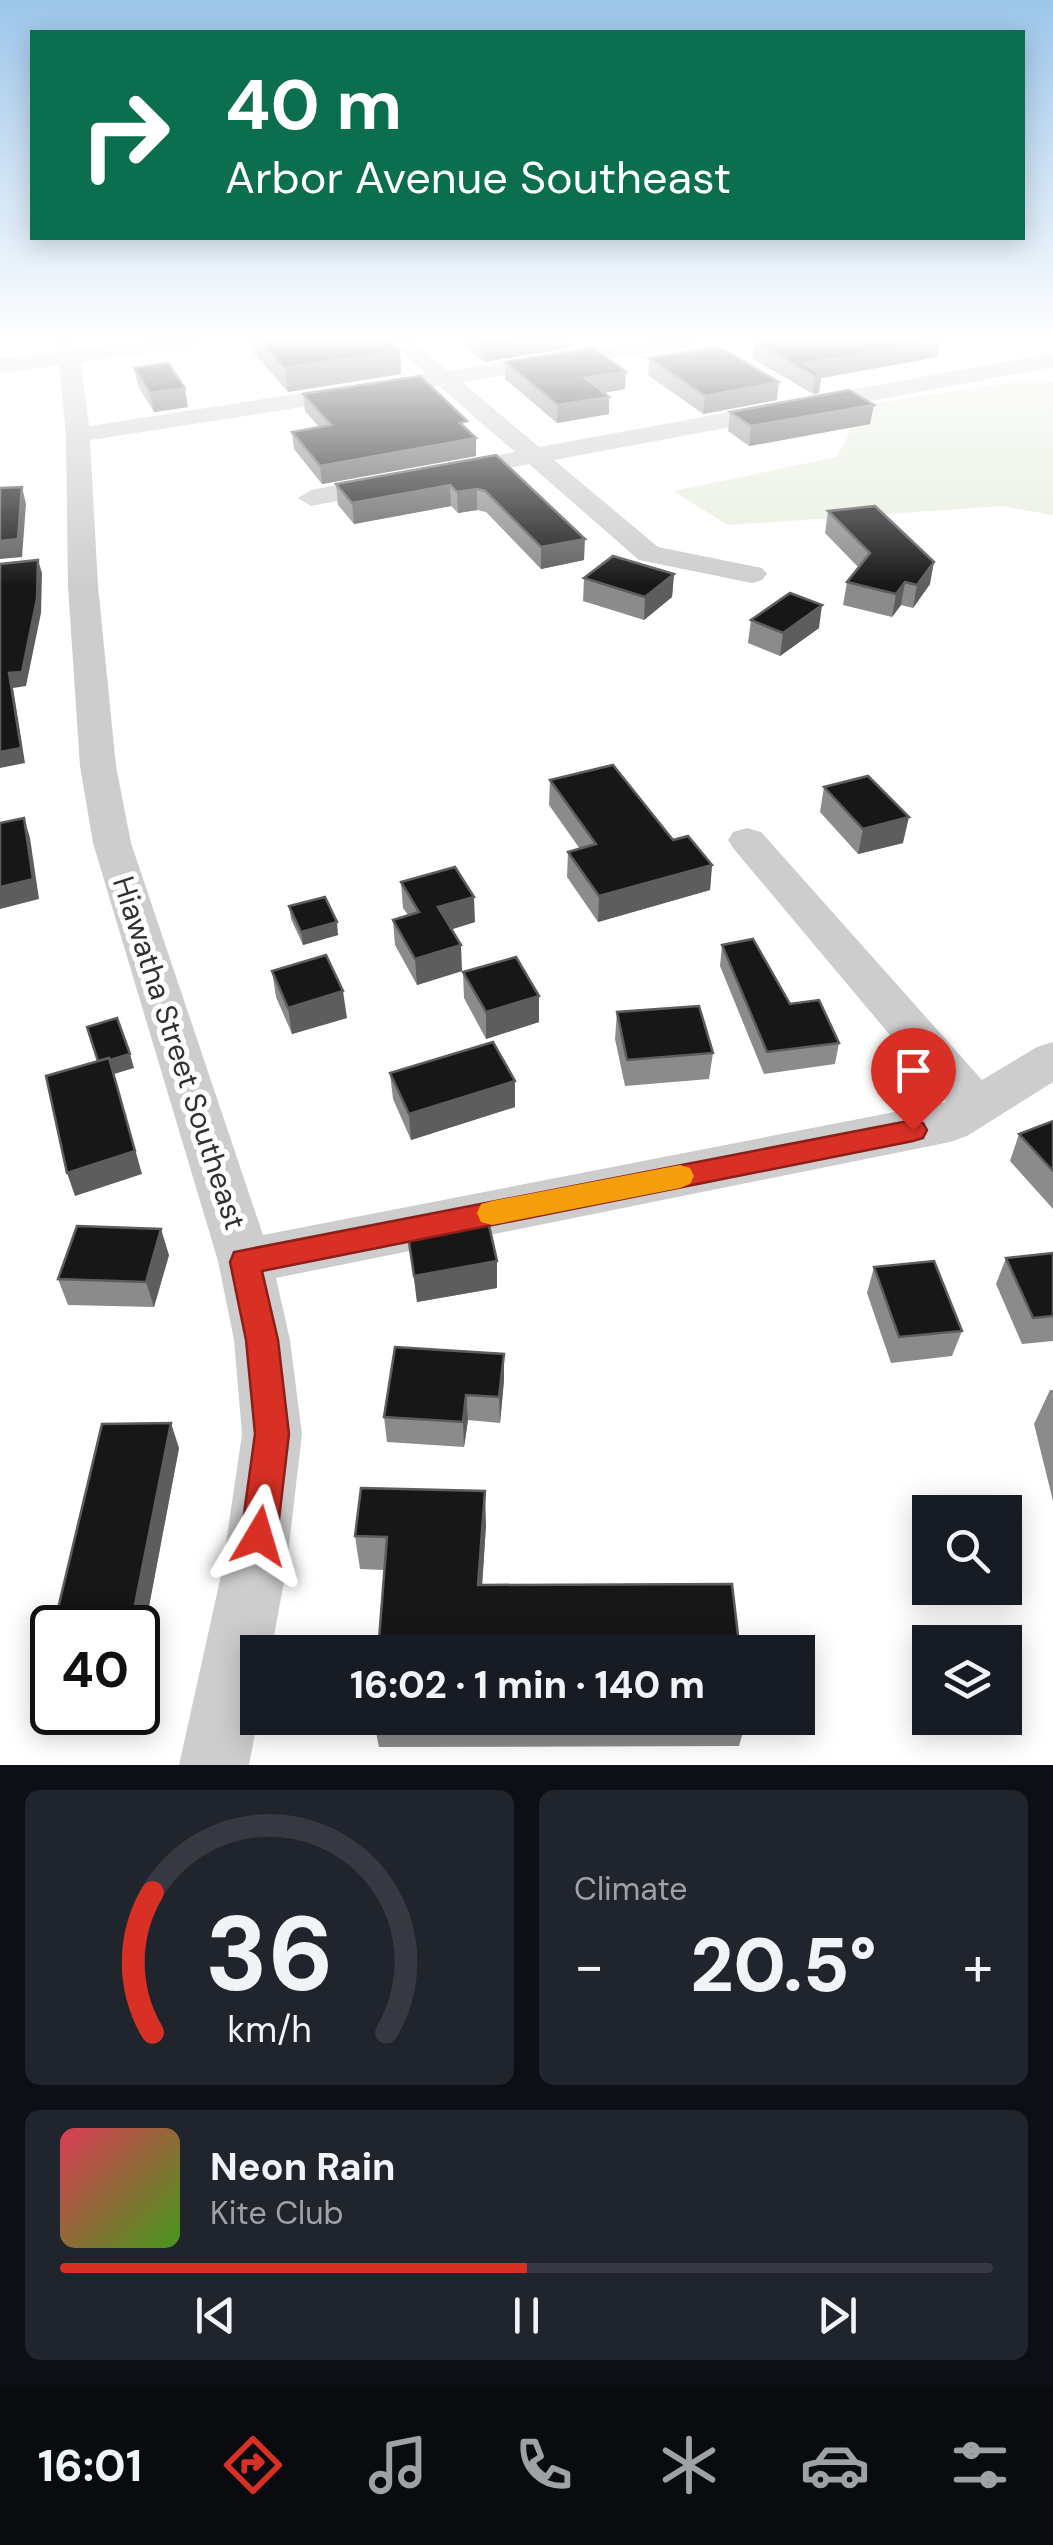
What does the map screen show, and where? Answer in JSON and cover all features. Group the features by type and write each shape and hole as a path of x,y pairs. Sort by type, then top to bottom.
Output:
{"street":[{"name":"Hiawatha Street Southeast","path":"76,421 83,586 98,766 112,843 245,1262 262,1340 272,1434 254,1570 214,1765"},
{"path":"78,435 165,421"},
{"path":"492,421 649,554 752,574"},
{"path":"311,498 714,421"},
{"path":"747,840 977,1106"},
{"path":"245,1262 950,1123 1053,1060"}],"green space":[{"path":"855,421 1053,421 1053,515 1002,506 728,525 673,491 837,457"}],"building":[{"path":"328,421 466,421 460,423 476,438 320,466 292,432 331,425"},
{"path":"744,421 778,421 751,426"},
{"path":"496,455 585,539 541,547 485,491 477,489 457,492 450,485 352,503 336,484"},
{"path":"22,487 18,539 0,541 0,488"},
{"path":"875,506 934,562 917,585 905,582 896,594 847,582 870,553 828,511"},
{"path":"613,556 674,574 645,597 584,578"},
{"path":"38,560 37,599 22,672 9,673 21,748 0,752 0,564"},
{"path":"790,593 822,605 783,633 751,620"},
{"path":"613,765 673,840 688,836 712,865 599,896 568,852 596,844 550,780"},
{"path":"868,776 909,817 863,829 824,787"},
{"path":"24,818 33,879 0,887 0,823"},
{"path":"455,867 474,897 438,907 461,945 415,959 393,920 419,912 401,882"},
{"path":"325,897 337,922 301,932 289,906"},
{"path":"753,939 790,1004 819,1000 839,1043 767,1052 722,945"},
{"path":"326,955 343,991 288,1008 272,971"},
{"path":"516,957 539,996 486,1012 463,972"},
{"path":"699,1006 713,1053 627,1060 617,1012"},
{"path":"117,1018 130,1054 98,1061 87,1027"},
{"path":"493,1042 515,1081 409,1114 390,1073"},
{"path":"109,1058 135,1151 67,1173 46,1076"},
{"path":"1053,1121 1053,1171 1019,1134"},
{"path":"488,1221 497,1261 414,1276 408,1235"},
{"path":"77,1226 161,1229 146,1282 58,1279"},
{"path":"1053,1253 1053,1316 1033,1318 1006,1258"},
{"path":"934,1261 962,1331 899,1337 874,1267"},
{"path":"395,1347 504,1354 499,1397 466,1395 463,1422 384,1417"},
{"path":"171,1423 135,1605 59,1605 102,1424"},
{"path":"361,1488 485,1491 478,1585 732,1584 738,1635 379,1635 387,1537 355,1536"}],"slow traffic":[{"path":"492,1213 680,1176"}],"route":[{"path":"259,1536 272,1434 262,1340 245,1262 913,1130"}]}
